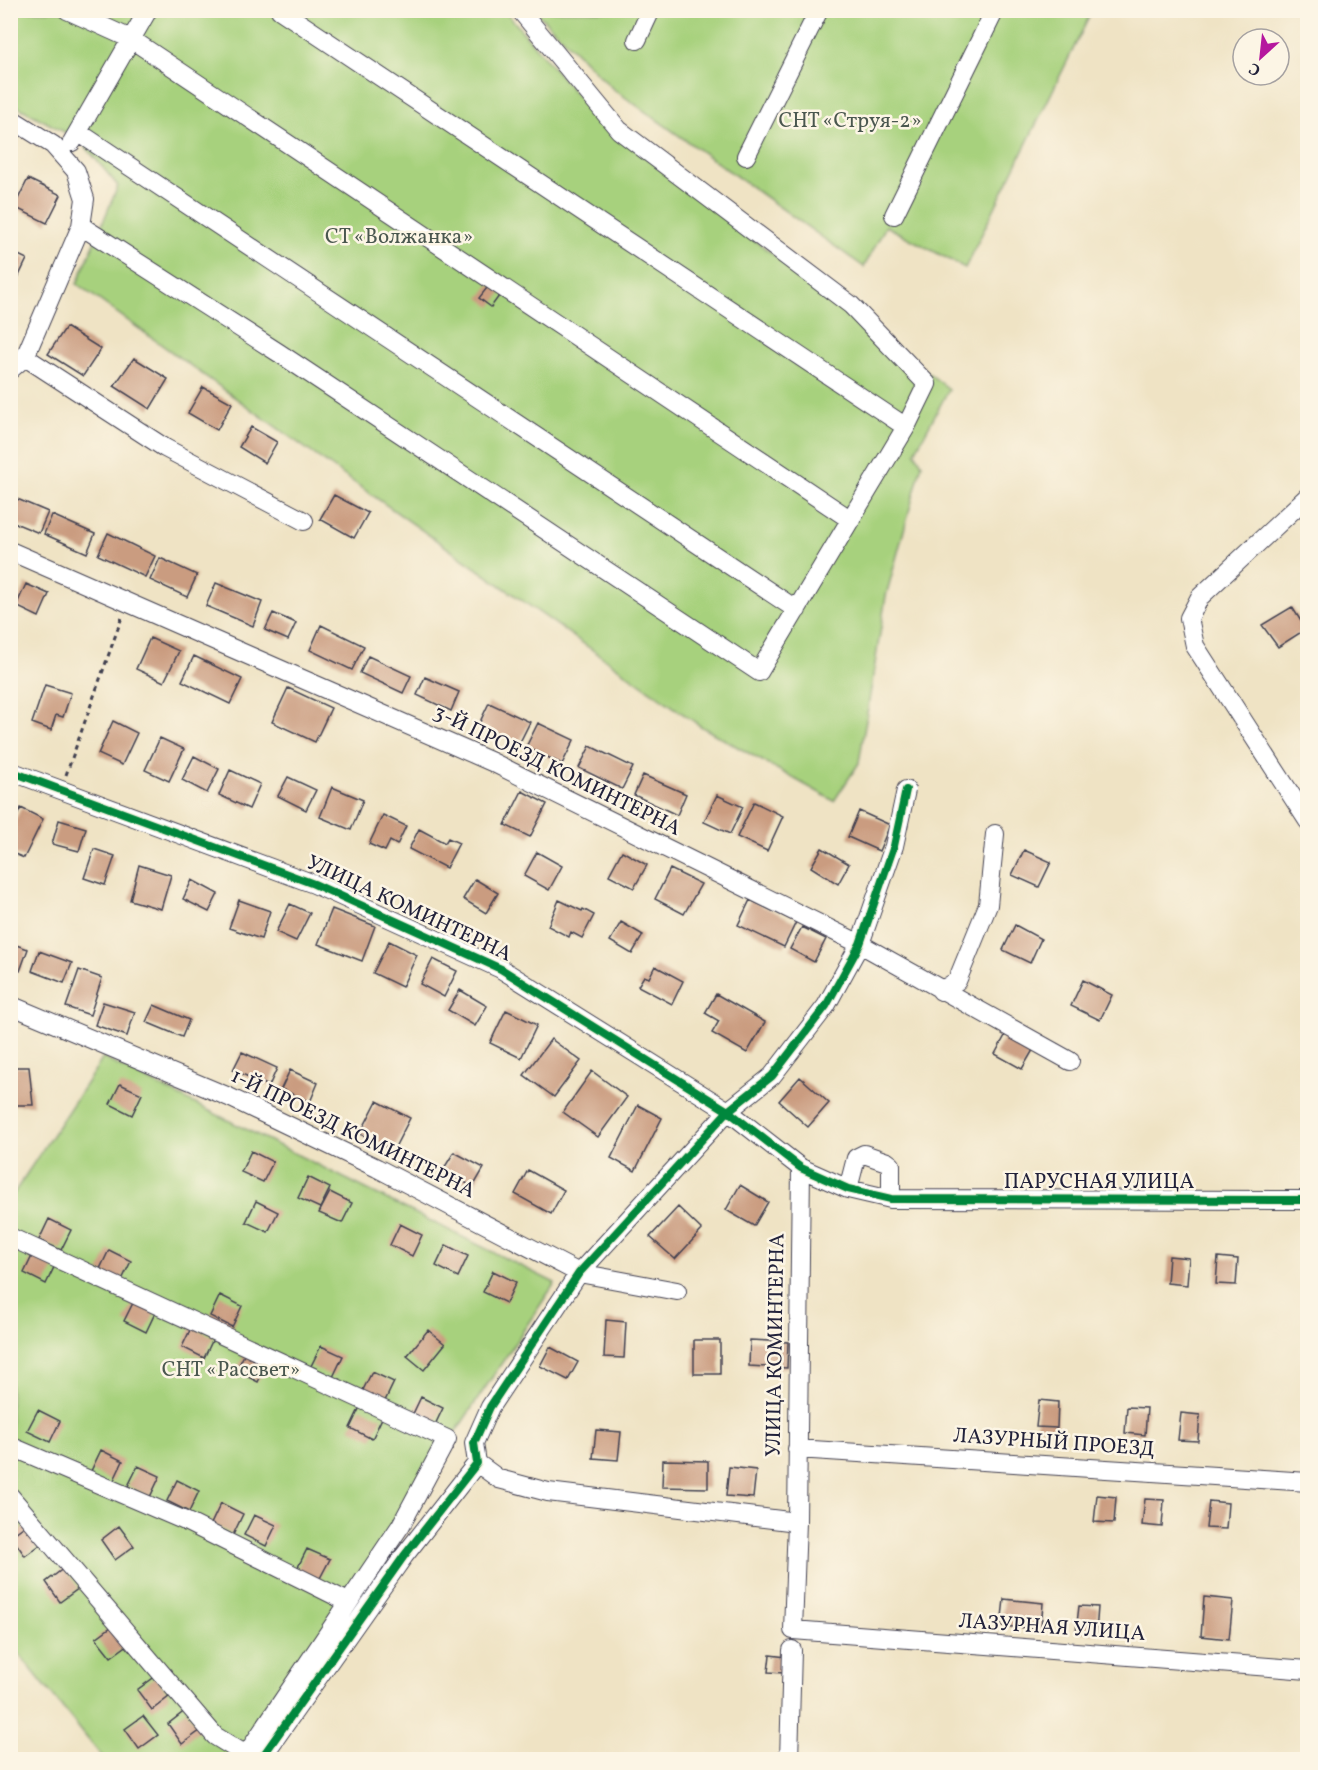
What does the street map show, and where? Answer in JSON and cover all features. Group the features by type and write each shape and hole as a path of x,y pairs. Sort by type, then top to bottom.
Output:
{"street":[{"path":"67,10 132,39 851,520"},
{"path":"64,157 148,10"},
{"path":"280,10 906,427"},
{"path":"81,226 289,359 759,672 906,427 927,384 851,306 619,130 520,10"},
{"path":"637,40 651,10"},
{"path":"746,156 819,10"},
{"path":"894,215 995,10"},
{"path":"10,118 53,145 76,171 85,199 81,226 25,357 10,370"},
{"path":"78,132 797,610"},
{"path":"25,357 165,448 304,521"},
{"path":"1308,496 1200,597 1189,618 1196,646 1308,821"},
{"name":"3-Й ПРОЕЗД КОМИНТЕРНА","path":"10,551 492,762 860,944 1070,1061"},
{"name":"УЛИЦА КОМИНТЕРНА","path":"10,771 314,884 501,969 728,1111 801,1168 848,1189 891,1199"},
{"path":"797,1522 548,1492 499,1479 477,1463 474,1443 490,1407 579,1273 728,1111 772,1076 826,1006 860,944 894,846 906,790"},
{"path":"941,991 957,981 988,904 995,834"},
{"name":"1-Й ПРОЕЗД КОМИНТЕРНА","path":"10,1005 229,1097 377,1168 579,1273 676,1291"},
{"path":"848,1189 856,1158 864,1154 891,1165 891,1199"},
{"name":"УЛИЦА КОМИНТЕРНА","path":"793,1630 797,1522 801,1168"},
{"name":"ПАРУСНАЯ УЛИЦА","path":"891,1199 1308,1200"},
{"path":"10,1237 447,1439 400,1525 246,1755 215,1736 10,1496"},
{"path":"10,1446 183,1520 348,1602"},
{"name":"ЛАЗУРНЫЙ ПРОЕЗД","path":"798,1449 1308,1482"},
{"path":"260,1760 404,1556 477,1463"},
{"name":"ЛАЗУРНАЯ УЛИЦА","path":"793,1630 1308,1670"},
{"path":"789,1760 792,1650"}],"path":[{"path":"61,790 127,601"}],"green space":[{"name":"СТ «Волжанка»","path":"10,11 505,11 599,121 949,389 915,452 922,464 886,596 859,763 834,801 702,727 308,450 77,284 118,186 81,141 11,103"},
{"name":"СНТ «Струя-2»","path":"535,11 1092,11 965,268 886,226 864,267 612,88"},
{"name":"СНТ «Рассвет»","path":"103,1058 555,1283 238,1759 104,1759 11,1644 10,1199"}],"building":[{"path":"28,179 61,195 47,223 14,207"},
{"path":"10,251 27,259 14,286 10,284"},
{"path":"490,284 502,292 491,307 479,298"},
{"path":"66,327 101,349 83,376 48,354"},
{"path":"134,358 168,379 150,409 114,386"},
{"path":"203,387 232,403 217,430 188,413"},
{"path":"251,427 277,442 265,463 239,447"},
{"path":"334,495 368,513 354,538 320,519"},
{"path":"10,496 48,512 39,533 10,521"},
{"path":"52,515 95,534 87,553 44,534"},
{"path":"108,533 155,556 145,577 98,555"},
{"path":"160,558 197,575 187,597 150,580"},
{"path":"216,583 262,602 253,626 206,606"},
{"path":"26,584 49,594 39,617 16,606"},
{"path":"1292,607 1306,629 1278,647 1262,625"},
{"path":"273,613 296,623 288,640 265,630"},
{"path":"321,625 364,646 352,670 310,650"},
{"path":"150,638 179,651 164,682 136,669"},
{"path":"194,656 242,679 230,704 182,681"},
{"path":"368,656 411,676 403,693 360,673"},
{"path":"425,677 459,692 451,711 417,695"},
{"path":"45,685 71,693 63,717 56,715 51,730 32,723"},
{"path":"288,688 331,708 315,742 272,722"},
{"path":"489,703 530,722 519,744 479,724"},
{"path":"113,721 137,733 122,765 98,754"},
{"path":"538,723 574,740 562,764 526,747"},
{"path":"160,738 184,749 169,781 145,770"},
{"path":"590,746 633,767 622,789 579,768"},
{"path":"194,756 219,769 207,793 182,780"},
{"path":"230,770 260,784 249,809 219,795"},
{"path":"643,775 686,794 677,815 634,795"},
{"path":"288,777 316,790 306,810 278,796"},
{"path":"332,787 363,800 351,830 320,817"},
{"path":"522,791 547,804 530,837 505,825"},
{"path":"717,795 743,807 730,834 704,822"},
{"path":"754,802 783,816 767,851 737,837"},
{"path":"21,808 43,819 24,858 10,852 10,830"},
{"path":"859,811 890,825 879,851 848,837"},
{"path":"383,815 406,826 397,845 390,841 385,851 369,844"},
{"path":"59,820 86,828 79,851 52,844"},
{"path":"419,829 445,843 448,838 459,843 446,868 409,849"},
{"path":"822,848 849,864 838,884 811,867"},
{"path":"94,849 115,856 105,885 84,878"},
{"path":"1024,850 1051,862 1039,887 1012,875"},
{"path":"622,851 647,865 634,888 609,875"},
{"path":"537,852 562,866 549,890 524,876"},
{"path":"139,865 171,875 161,909 130,900"},
{"path":"670,869 701,884 684,914 655,899"},
{"path":"475,879 498,893 486,913 463,899"},
{"path":"192,880 218,894 209,912 183,899"},
{"path":"239,900 270,911 261,939 229,928"},
{"path":"559,900 594,915 582,938 571,932 569,937 548,926"},
{"path":"750,900 796,922 784,947 738,925"},
{"path":"290,904 310,913 296,941 276,932"},
{"path":"332,909 375,926 362,961 318,944"},
{"path":"621,922 643,935 632,954 610,941"},
{"path":"1015,925 1041,939 1030,963 1003,950"},
{"path":"802,927 826,939 814,962 790,949"},
{"path":"389,941 417,955 402,987 373,973"},
{"path":"10,943 28,949 20,971 10,967"},
{"path":"39,951 72,963 64,983 32,971"},
{"path":"433,959 457,971 444,997 420,984"},
{"path":"655,966 683,981 672,1004 638,986 644,976 649,978"},
{"path":"79,970 102,978 90,1015 66,1007"},
{"path":"1083,980 1112,995 1100,1020 1071,1006"},
{"path":"460,990 487,1006 475,1026 448,1010"},
{"path":"716,994 765,1022 747,1053 712,1033 719,1021 705,1013"},
{"path":"103,1002 135,1012 127,1036 95,1025"},
{"path":"154,1005 189,1020 182,1037 146,1022"},
{"path":"506,1010 537,1025 521,1058 490,1043"},
{"path":"1006,1034 1033,1050 1022,1069 995,1054"},
{"path":"551,1039 581,1061 554,1097 524,1075"},
{"path":"242,1052 277,1068 269,1086 233,1070"},
{"path":"10,1067 29,1067 33,1105 10,1105"},
{"path":"290,1070 318,1083 310,1102 281,1089"},
{"path":"592,1071 627,1097 598,1137 563,1112"},
{"path":"800,1077 829,1103 808,1127 779,1101"},
{"path":"120,1084 142,1094 132,1115 110,1104"},
{"path":"377,1101 410,1118 393,1151 360,1134"},
{"path":"638,1105 662,1118 635,1171 611,1158"},
{"path":"251,1151 273,1162 263,1182 241,1172"},
{"path":"454,1152 484,1168 473,1187 443,1170"},
{"path":"528,1170 564,1190 551,1214 515,1194"},
{"path":"308,1177 330,1188 320,1208 298,1198"},
{"path":"740,1185 768,1202 754,1226 726,1210"},
{"path":"330,1192 352,1203 342,1223 319,1213"},
{"path":"256,1201 278,1212 268,1232 246,1222"},
{"path":"678,1207 702,1230 675,1259 650,1237"},
{"path":"49,1219 71,1230 61,1250 39,1240"},
{"path":"400,1224 422,1235 412,1256 390,1245"},
{"path":"446,1245 468,1256 458,1277 436,1266"},
{"path":"109,1250 131,1261 121,1282 99,1271"},
{"path":"34,1252 56,1263 46,1284 24,1273"},
{"path":"1169,1256 1189,1258 1187,1285 1167,1283"},
{"path":"1218,1257 1238,1259 1236,1285 1216,1284"},
{"path":"493,1271 516,1282 506,1303 483,1292"},
{"path":"220,1295 242,1306 232,1327 210,1316"},
{"path":"134,1301 156,1311 146,1332 124,1321"},
{"path":"606,1320 626,1322 624,1358 604,1357"},
{"path":"192,1326 214,1337 204,1358 182,1347"},
{"path":"428,1330 445,1344 424,1370 407,1356"},
{"path":"694,1340 720,1340 720,1374 694,1374"},
{"path":"750,1340 788,1342 787,1368 749,1366"},
{"path":"321,1346 343,1356 333,1377 311,1366"},
{"path":"550,1347 578,1362 568,1380 540,1366"},
{"path":"246,1351 268,1361 258,1382 236,1371"},
{"path":"372,1372 394,1382 384,1403 362,1392"},
{"path":"421,1397 443,1408 433,1429 411,1418"},
{"path":"1039,1400 1058,1402 1057,1428 1036,1427"},
{"path":"360,1407 382,1418 372,1439 350,1428"},
{"path":"1127,1407 1147,1408 1145,1435 1125,1433"},
{"path":"38,1410 60,1421 50,1442 27,1431"},
{"path":"1181,1413 1200,1415 1198,1441 1178,1440"},
{"path":"596,1430 621,1432 618,1460 593,1458"},
{"path":"101,1450 123,1461 113,1482 91,1471"},
{"path":"663,1460 708,1461 708,1488 662,1487"},
{"path":"138,1466 160,1476 150,1497 128,1486"},
{"path":"729,1467 756,1470 753,1498 726,1496"},
{"path":"177,1480 199,1491 189,1512 167,1501"},
{"path":"1097,1495 1116,1497 1114,1523 1094,1522"},
{"path":"1145,1499 1164,1500 1162,1527 1142,1525"},
{"path":"1209,1501 1228,1503 1226,1529 1206,1528"},
{"path":"221,1503 243,1514 233,1535 211,1524"},
{"path":"254,1515 276,1525 266,1546 244,1535"},
{"path":"30,1522 44,1542 25,1556 11,1536"},
{"path":"119,1526 134,1546 115,1560 101,1540"},
{"path":"307,1549 330,1559 319,1580 297,1569"},
{"path":"64,1568 79,1588 60,1602 46,1582"},
{"path":"1204,1597 1233,1600 1229,1639 1201,1636"},
{"path":"1004,1599 1043,1603 1041,1629 1001,1626"},
{"path":"1079,1606 1098,1607 1096,1633 1076,1632"},
{"path":"115,1624 129,1644 111,1657 96,1638"},
{"path":"770,1655 786,1657 784,1673 768,1672"},
{"path":"156,1676 170,1696 152,1710 137,1690"},
{"path":"186,1710 201,1730 182,1744 168,1724"},
{"path":"143,1716 158,1735 139,1749 125,1729"}],"cycle path":[{"path":"10,771 314,884 501,969 728,1111 801,1168 848,1189 891,1199 1308,1200"},
{"path":"260,1760 404,1556 477,1463 474,1443 490,1407 579,1273 728,1111 772,1076 826,1006 860,944 894,846 906,790"}]}
